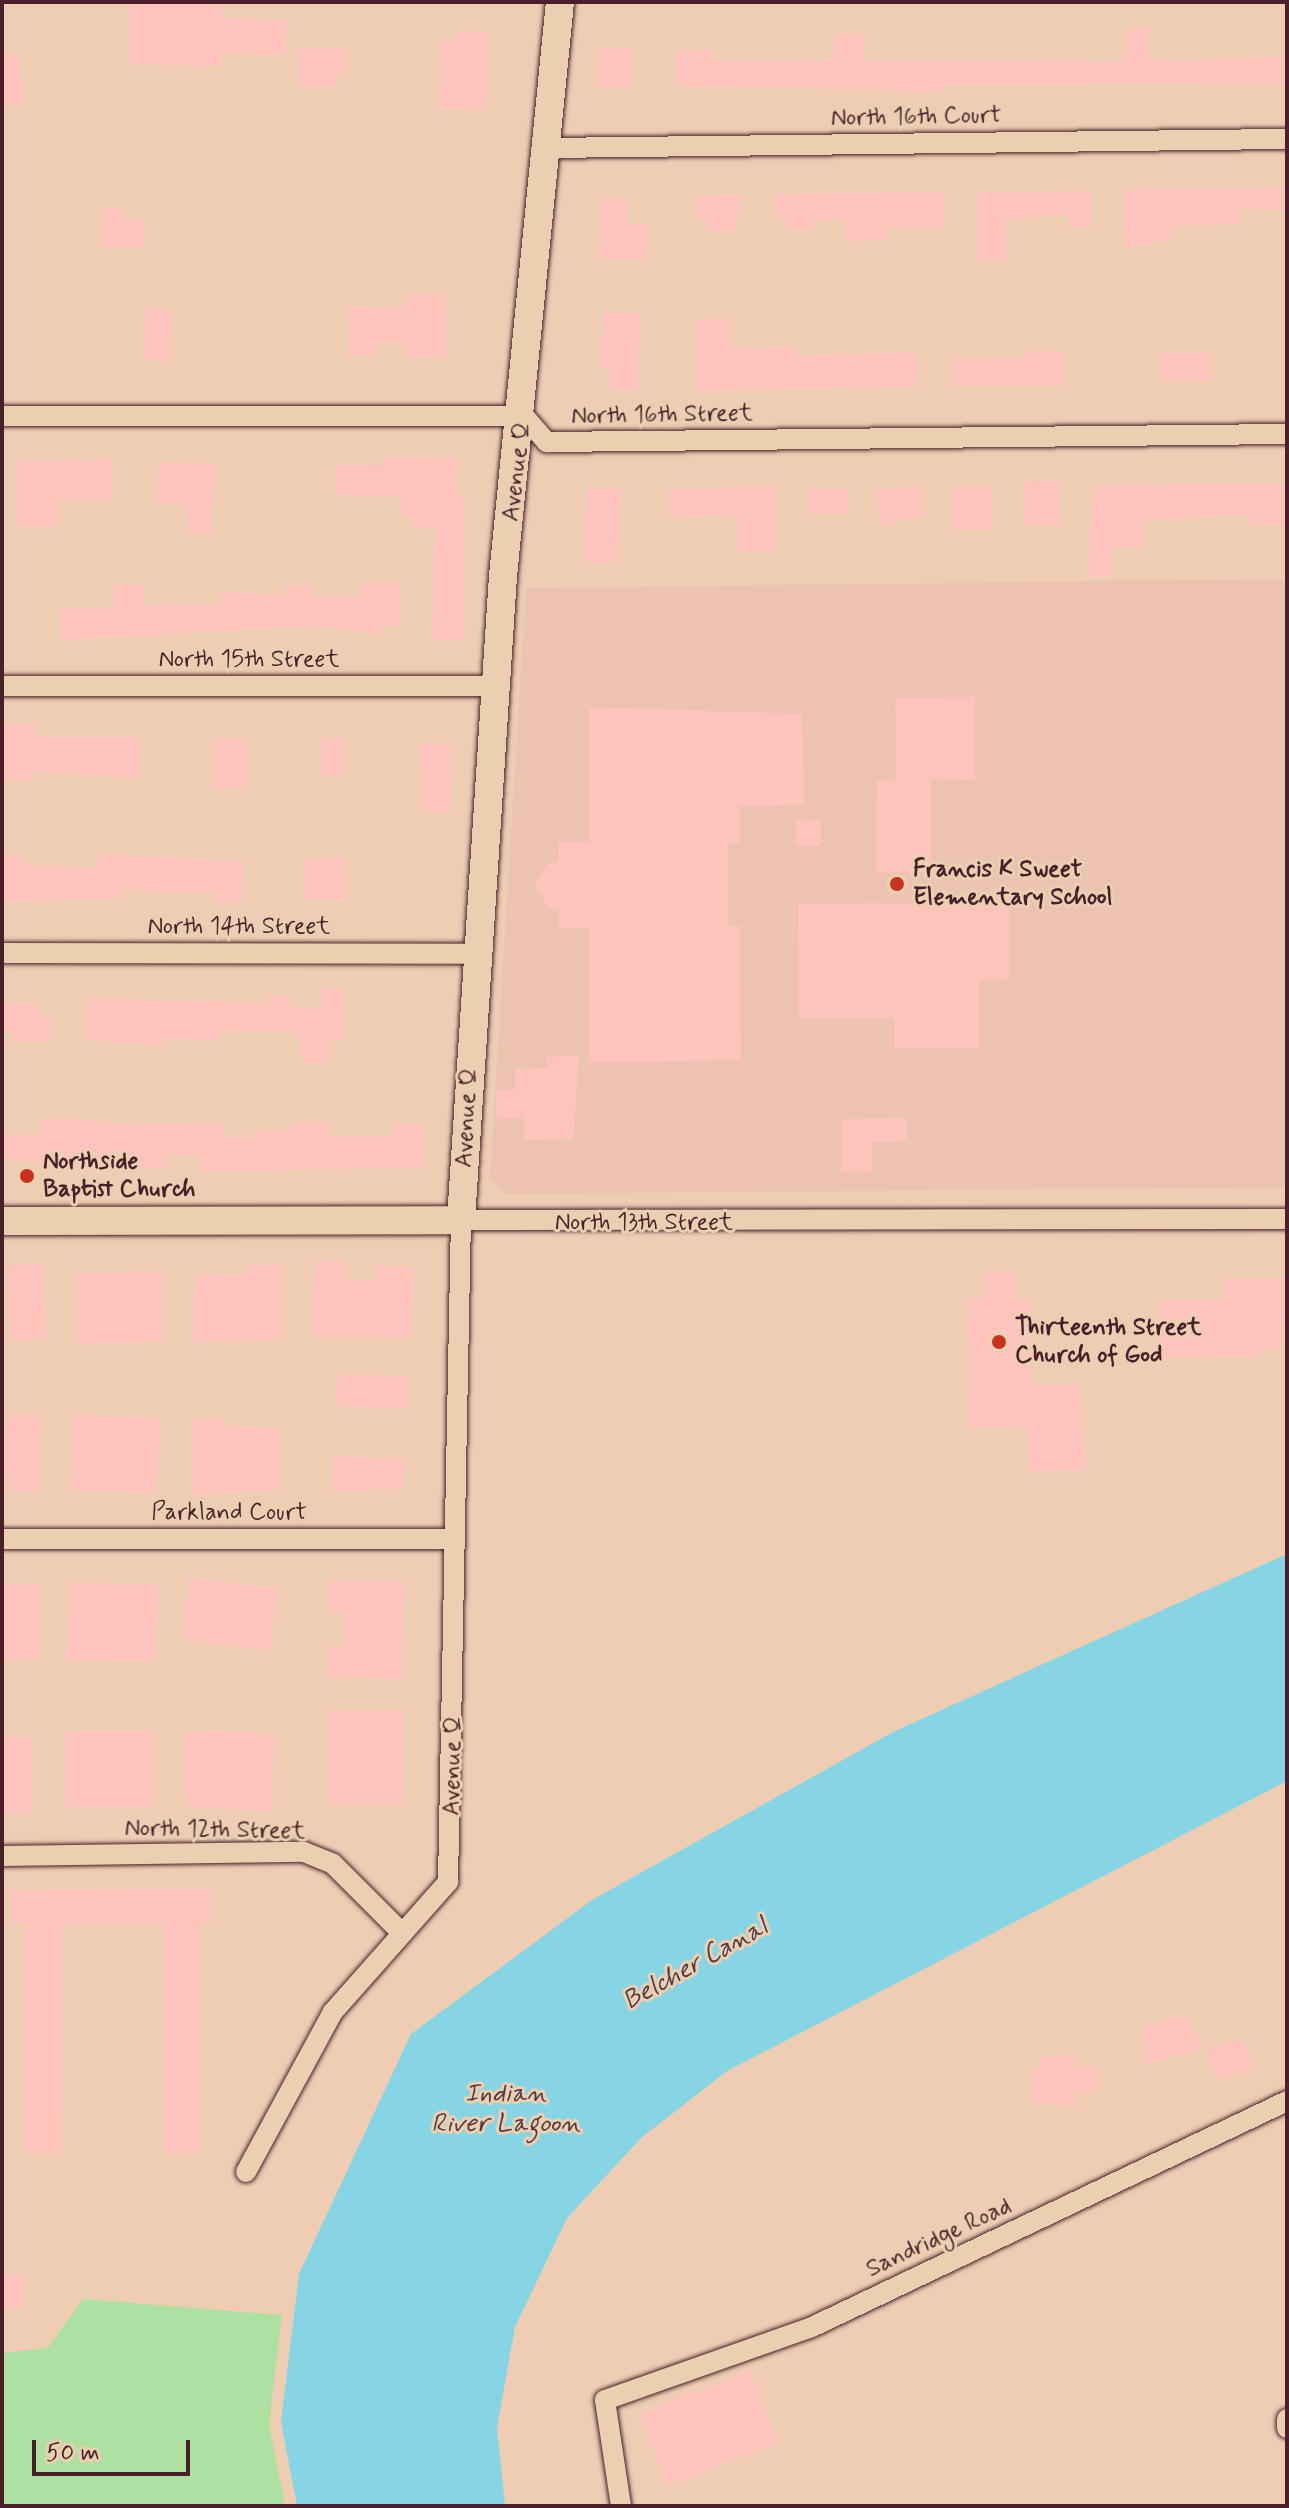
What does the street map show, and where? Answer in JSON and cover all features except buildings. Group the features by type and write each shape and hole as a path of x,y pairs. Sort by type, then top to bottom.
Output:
{"street":[{"name":"Avenue Q","path":"246,2172 333,2012 399,1930 438,1896 452,1862 461,1220 476,954 496,686 524,416 560,2"},
{"name":"North 16th Court","path":"546,148 1287,139"},
{"path":"2,416 524,416"},
{"name":"North 16th Street","path":"524,416 547,442 1287,434"},
{"name":"North 15th Street","path":"2,686 496,686"},
{"name":"North 14th Street","path":"2,953 476,954"},
{"name":"North 13th Street","path":"2,1221 1287,1219"},
{"name":"Parkland Court","path":"2,1539 455,1539"},
{"name":"North 12th Street","path":"2,1856 304,1852 333,1864 399,1930"},
{"name":"Sandridge Road","path":"621,2506 605,2400 812,2327 1287,2101"},
{"path":"1287,2419 1287,2428"}],"shaded area":[{"name":"Francis K Sweet Elementary School","path":"1287,579 1287,1187 504,1194 490,1179 526,588"}],"green space":[{"path":"83,2299 282,2315 269,2424 285,2506 2,2506 2,2353 48,2348"}],"water":[{"name":"Indian River Lagoon","path":"1287,1554 1287,1781 727,2071 641,2138 567,2218 515,2327 497,2428 505,2506 297,2506 281,2422 299,2274 411,2034 592,1900 895,1731"}],"place":[{"name":"Francis K Sweet Elementary School","path":"897,884"},
{"name":"Northside Baptist Church","path":"27,1176"},
{"name":"Thirteenth Street Church of God","path":"999,1342"}],"water label":[{"name":"Belcher Canal","path":"696,1965"}]}
